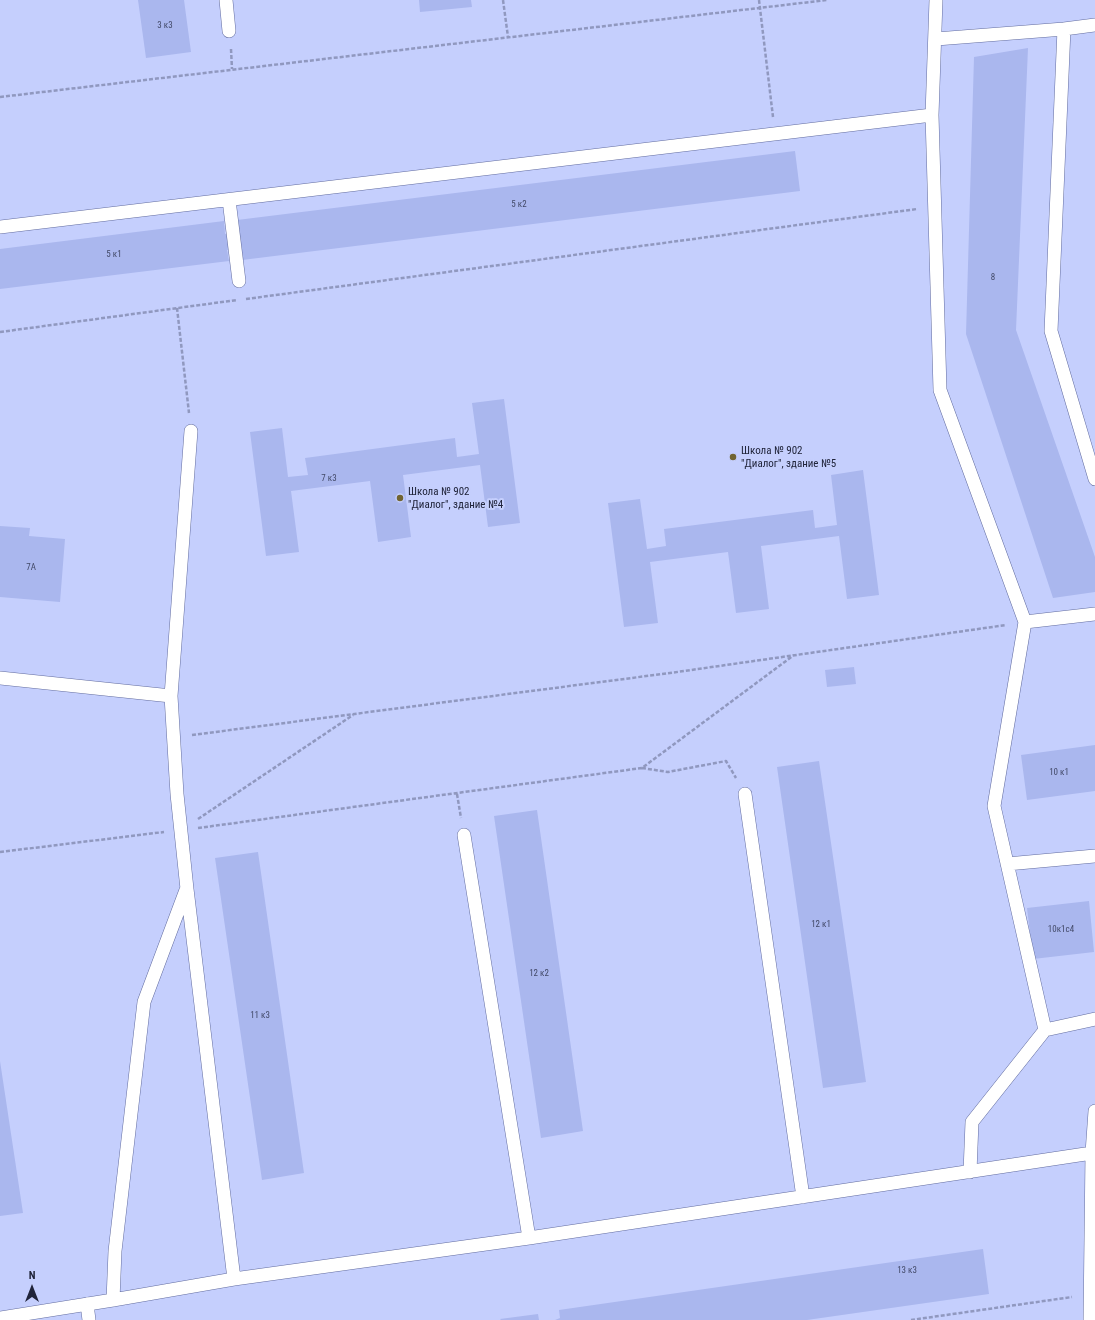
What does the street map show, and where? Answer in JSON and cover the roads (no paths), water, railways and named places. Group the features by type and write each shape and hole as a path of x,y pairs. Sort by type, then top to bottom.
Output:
{"lane":[{"path":"226,0 229,31"},
{"path":"936,0 936,39 932,115 940,390 1025,622 994,806 1045,1030"},
{"path":"936,39 1064,29 1095,25"},
{"path":"1064,29 1051,331 1095,479"},
{"path":"0,227 932,115"},
{"path":"229,200 239,281"},
{"path":"191,431 171,696 187,888 234,1279"},
{"path":"1025,622 1095,614"},
{"path":"0,678 171,696"},
{"path":"745,794 803,1197"},
{"path":"464,835 529,1238"},
{"path":"1007,864 1095,856"},
{"path":"113,1300 115,1250 144,1002 187,888"},
{"path":"970,1172 972,1122 1045,1030 1095,1019"},
{"path":"1090,1320 1092,1154 1095,1110"},
{"path":"0,1318 234,1279 529,1238 1092,1154"},
{"path":"87,1304 89,1320"}],"place":[{"name":"Школа № 902 \"Диалог\", здание №5","path":"733,457"},
{"name":"Школа № 902 \"Диалог\", здание №4","path":"400,498"}]}
